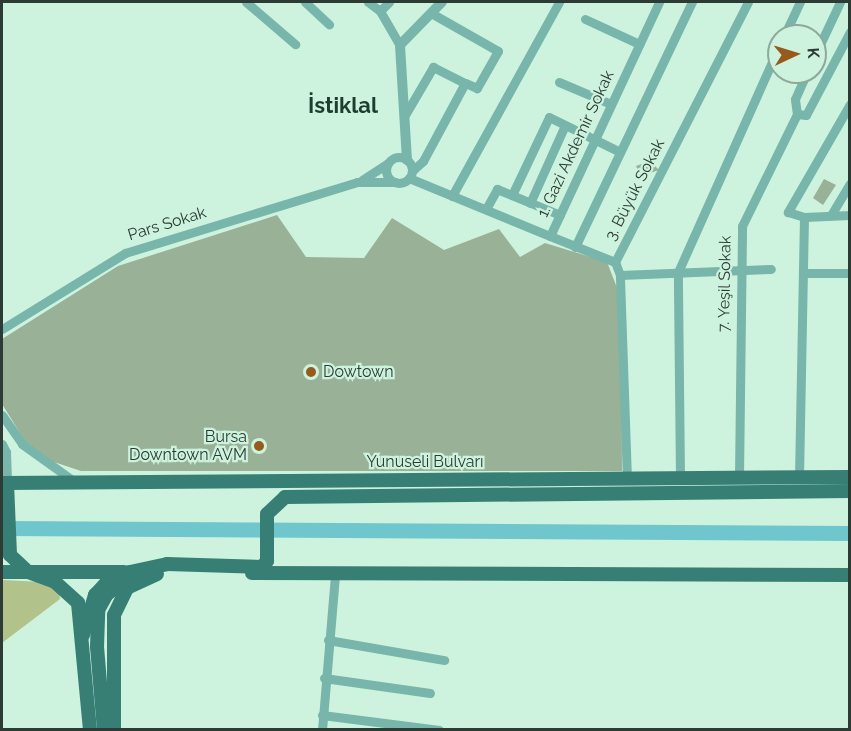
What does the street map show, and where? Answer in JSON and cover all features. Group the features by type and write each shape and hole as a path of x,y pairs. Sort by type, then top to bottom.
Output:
{"main road":[{"name":"Yunuseli Bulvarı","path":"4,483 236,479 849,477"},
{"path":"236,479 296,496"},
{"path":"4,483 10,555 28,572 55,582 78,603 83,635 90,729"},
{"name":"Yunuseli Bulvarı","path":"296,496 849,491"},
{"path":"83,635 95,595 106,583 130,572 167,564 262,567 267,551 267,514 277,502 296,496"},
{"path":"2,572 335,575 849,575"},
{"path":"104,729 97,647 98,610 119,585 149,572"},
{"path":"114,729 114,615 127,588 142,578 168,572"}],"street":[{"path":"247,2 295,44"},
{"path":"305,2 329,24"},
{"path":"368,2 380,12 400,45 409,169"},
{"path":"380,12 389,2"},
{"path":"452,195 559,2"},
{"name":"1. Gazi Akdemir Sokak","path":"615,262 550,236 659,2"},
{"path":"575,247 692,2"},
{"name":"3. Büyük Sokak","path":"627,479 620,274 615,262 748,2"},
{"path":"790,24 800,2"},
{"path":"827,30 840,2"},
{"path":"400,45 436,6 498,51 477,88 434,67 405,115"},
{"path":"585,20 639,44"},
{"path":"797,114 806,115 849,32"},
{"path":"680,478 678,272 767,73"},
{"path":"559,82 611,104"},
{"path":"357,182 395,182 409,169 423,161 465,83"},
{"name":"7. Yeşil Sokak","path":"739,477 742,226 797,114 795,99 802,84"},
{"path":"849,104 788,212 804,217 849,215"},
{"path":"512,195 549,117 620,152"},
{"path":"530,203 565,125"},
{"path":"357,182 399,157 409,169 452,195 550,236"},
{"path":"388,162 386,174 395,182"},
{"name":"Pars Sokak","path":"2,329 125,253 357,182"},
{"path":"831,215 849,183"},
{"path":"486,209 497,189 560,215"},
{"path":"799,477 804,217"},
{"path":"620,274 771,269"},
{"path":"804,273 849,273"},
{"path":"2,415 22,444 75,482"},
{"path":"3,451 4,483"},
{"path":"322,729 324,678 335,575"},
{"path":"328,640 444,660"},
{"path":"324,678 430,693"},
{"path":"322,715 439,729"}],"green space":[{"path":"2,580 42,582 59,592 60,599 2,643"}],"building":[{"path":"650,161 659,170 641,176 636,166"},
{"path":"824,179 836,185 823,205 813,198"},
{"name":"Dowtown","path":"277,215 306,257 364,258 392,218 444,250 499,229 520,257 545,243 607,262 621,298 622,471 81,471 54,462 25,441 2,404 2,339 118,266"}],"waterway":[{"path":"2,528 850,533"}],"place":[{"name":"Dowtown","path":"311,372"},
{"name":"Bursa Downtown AVM","path":"259,446"}],"district":[{"name":"İstiklal","path":"343,106"}]}
